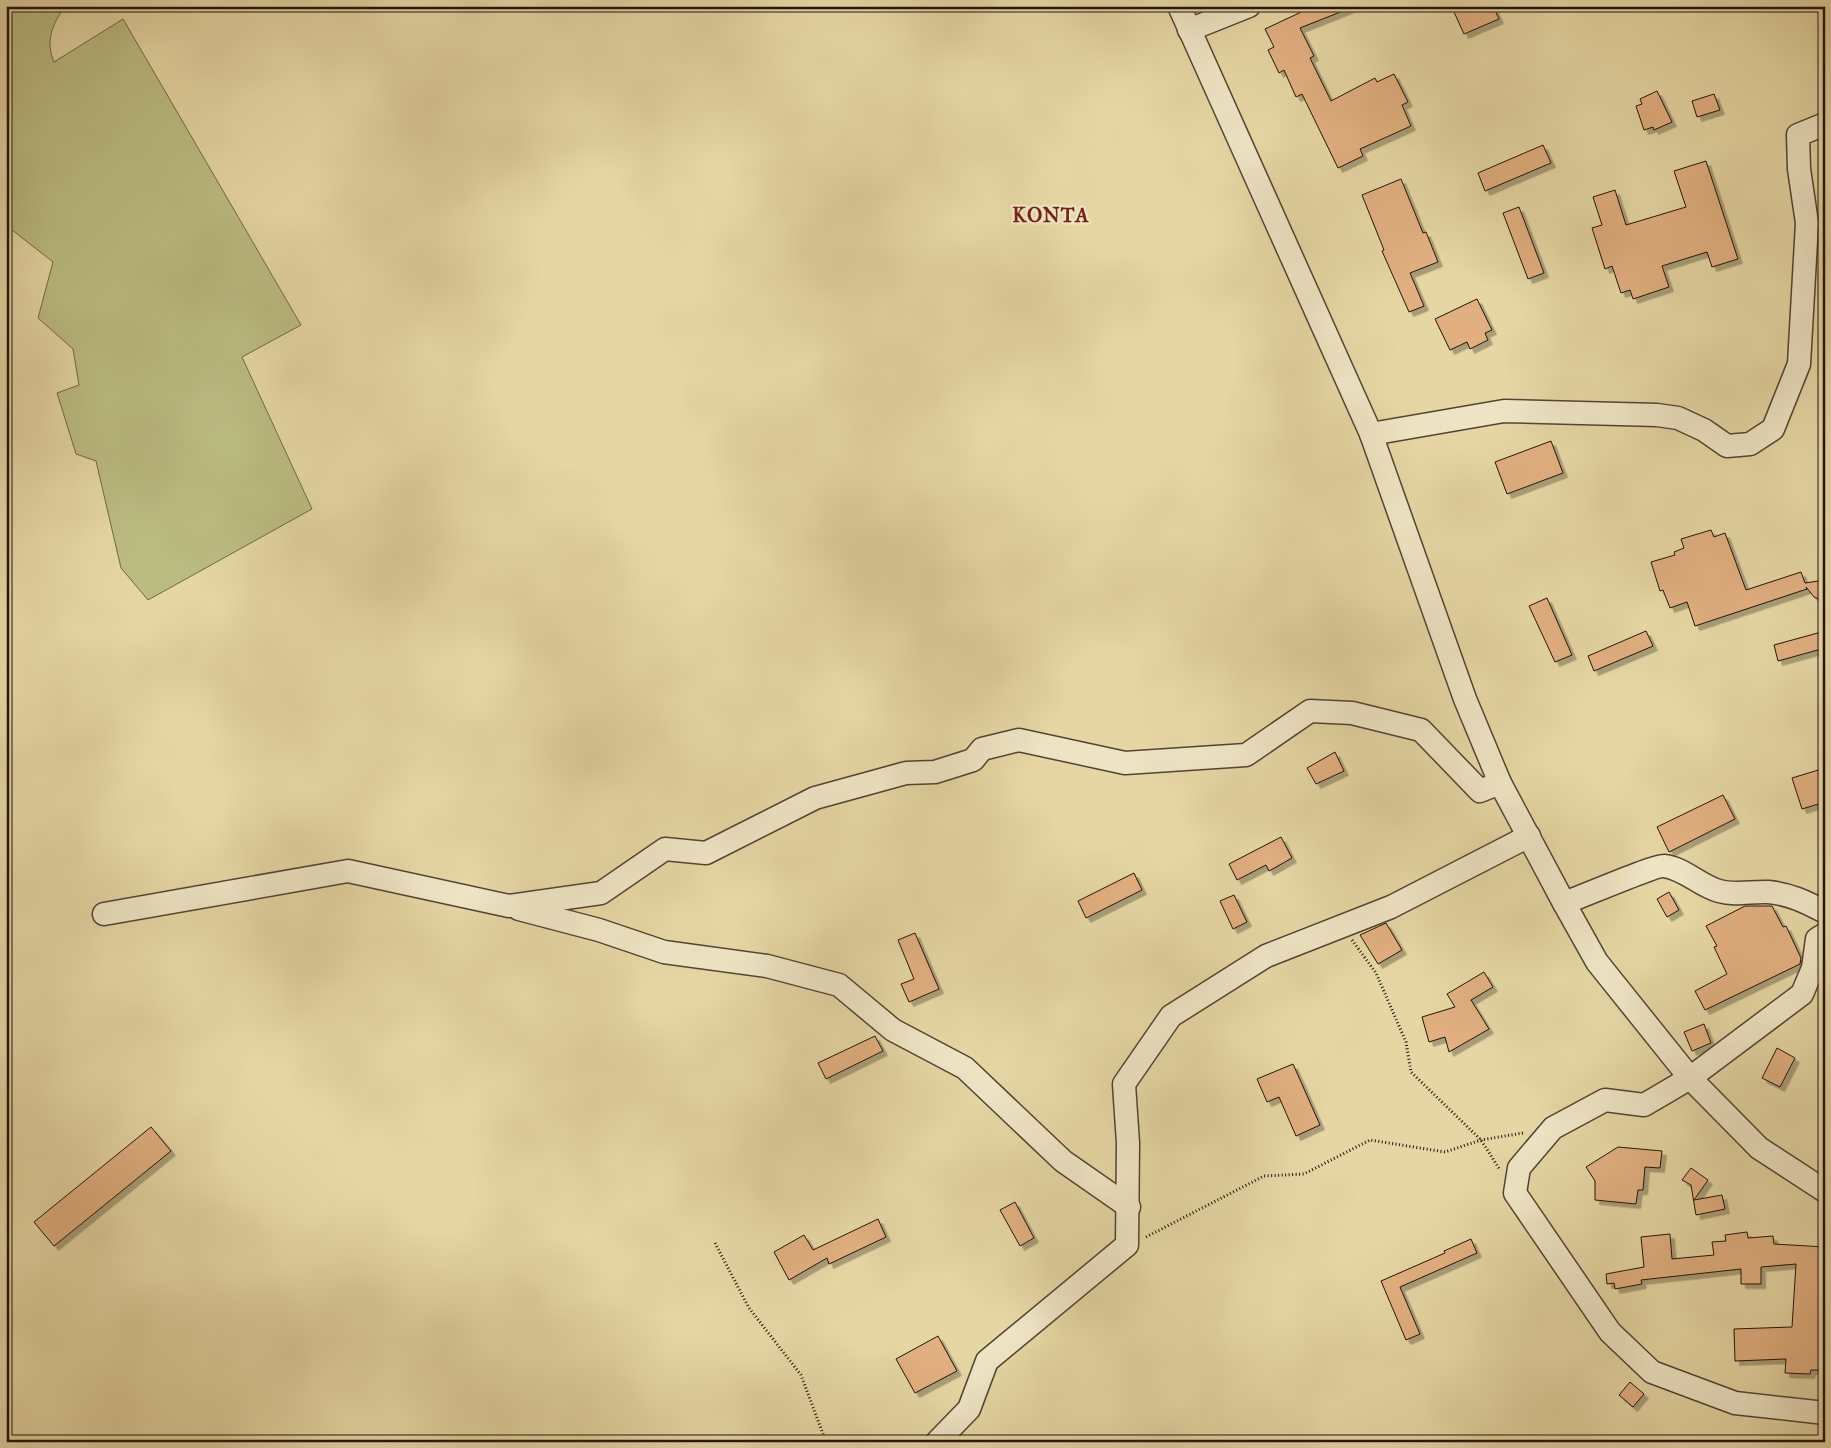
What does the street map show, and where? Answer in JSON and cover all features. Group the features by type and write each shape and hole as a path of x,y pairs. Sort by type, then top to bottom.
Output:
{"street":[{"path":"1179,6 1371,434 1465,699 1500,783 1564,903 1597,962 1690,1078 1760,1148 1825,1191"},
{"path":"1190,30 1249,6"},
{"path":"1371,434 1504,410 1657,415 1678,418 1704,430 1727,446 1750,444 1773,429 1799,364 1807,223 1799,169 1798,135 1825,124"},
{"path":"509,906 601,893 665,850 706,853 814,798 906,773 935,772 973,760 982,749 1018,740 1125,763 1246,755 1310,711 1352,713 1421,730 1480,791 1500,783"},
{"path":"937,1442 969,1409 987,1361 1127,1245 1129,1207 1128,1143 1124,1084 1171,1016 1266,956 1391,907 1529,836"},
{"path":"1564,903 1663,866 1683,873 1718,891 1744,895 1766,892 1785,894 1807,901 1825,912"},
{"path":"104,914 348,871 509,906 599,930 664,952 767,966 839,985 893,1030 965,1068 1063,1161 1129,1207"},
{"path":"1825,934 1817,939 1814,968 1802,994 1690,1078 1644,1105 1605,1100 1553,1128 1519,1168 1516,1193 1610,1332 1652,1372 1735,1403 1825,1413"}],"path":[{"path":"1342,926 1376,972 1406,1042 1411,1072 1481,1140 1516,1193"},
{"path":"1127,1245 1162,1230 1264,1176 1304,1174 1370,1140 1445,1152 1481,1140 1553,1128"},
{"path":"715,1243 749,1308 801,1375 826,1442"}],"green space":[{"path":"6,6 65,6 51,33 50,47 54,62 123,19 301,325 242,357 312,509 148,600 121,568 96,461 76,454 57,393 79,385 73,349 38,318 53,262 7,226 6,222"}],"building":[{"path":"1314,6 1353,7 1300,28 1314,56 1310,58 1331,101 1375,78 1377,82 1394,74 1408,102 1402,105 1411,126 1360,149 1363,156 1338,168 1302,94 1296,97 1284,70 1279,73 1268,50 1274,47 1265,29"},
{"path":"1468,6 1493,6 1499,19 1464,34 1454,12"},
{"path":"1657,91 1672,122 1654,130 1653,127 1644,130 1636,106 1642,104 1640,99"},
{"path":"1714,94 1720,110 1697,117 1692,101"},
{"path":"1543,145 1551,163 1485,191 1478,173"},
{"path":"1706,161 1738,259 1712,267 1707,252 1662,266 1669,287 1633,299 1630,290 1621,293 1612,266 1605,269 1592,228 1602,225 1593,197 1615,190 1626,225 1686,207 1674,171"},
{"path":"1401,179 1423,233 1426,232 1438,262 1410,273 1424,306 1409,312 1382,251 1384,250 1362,195"},
{"path":"1519,207 1544,273 1528,279 1503,213"},
{"path":"1477,299 1492,330 1485,333 1488,340 1470,349 1467,342 1450,350 1435,319"},
{"path":"1551,441 1563,473 1507,494 1495,462"},
{"path":"1711,530 1714,537 1725,533 1746,590 1801,572 1805,583 1825,580 1825,602 1814,597 1806,587 1807,589 1695,626 1687,602 1670,608 1663,590 1660,591 1651,562 1675,555 1674,552 1684,548 1681,539"},
{"path":"1547,598 1572,655 1555,662 1529,606"},
{"path":"1646,631 1653,646 1594,671 1588,656"},
{"path":"1825,631 1825,648 1778,661 1774,645"},
{"path":"1335,752 1344,771 1316,784 1307,768"},
{"path":"1825,768 1825,802 1802,809 1792,778"},
{"path":"1723,795 1735,819 1669,852 1657,827"},
{"path":"1281,837 1292,858 1269,871 1266,865 1237,880 1229,864"},
{"path":"1134,873 1142,890 1086,918 1078,901"},
{"path":"1669,892 1679,910 1667,917 1657,899"},
{"path":"1234,895 1247,922 1233,929 1220,901"},
{"path":"1745,906 1772,906 1783,927 1786,926 1801,958 1800,964 1705,1010 1695,991 1727,974 1714,947 1717,946 1706,926"},
{"path":"1386,923 1402,950 1378,964 1360,935"},
{"path":"915,933 939,989 909,1002 901,984 914,979 898,940"},
{"path":"1484,972 1493,987 1471,1000 1489,1029 1449,1052 1445,1037 1429,1042 1422,1017 1455,1007 1447,994"},
{"path":"1704,1024 1711,1043 1692,1051 1684,1032"},
{"path":"875,1036 883,1051 826,1079 818,1063"},
{"path":"1777,1048 1795,1058 1780,1087 1762,1078"},
{"path":"1293,1064 1320,1125 1296,1136 1279,1097 1267,1102 1257,1079"},
{"path":"151,1127 171,1151 54,1246 34,1222"},
{"path":"1618,1147 1662,1151 1660,1168 1645,1167 1643,1190 1638,1190 1636,1204 1595,1200 1595,1181 1586,1167"},
{"path":"1691,1168 1708,1180 1694,1200 1722,1195 1725,1209 1696,1215 1691,1185 1682,1180"},
{"path":"1015,1202 1034,1238 1020,1246 1000,1210"},
{"path":"878,1219 886,1237 829,1264 827,1258 789,1280 774,1252 804,1235 813,1250"},
{"path":"1747,1232 1748,1238 1773,1236 1774,1244 1825,1247 1825,1322 1821,1370 1811,1370 1810,1374 1785,1373 1786,1359 1735,1361 1734,1329 1792,1327 1796,1264 1761,1267 1761,1284 1741,1284 1741,1269 1641,1280 1642,1284 1615,1289 1614,1283 1607,1284 1606,1274 1644,1267 1641,1237 1670,1234 1672,1259 1714,1255 1712,1242 1726,1241 1725,1235"},
{"path":"1471,1239 1477,1253 1400,1287 1420,1334 1406,1340 1381,1281 1445,1253 1444,1251"},
{"path":"938,1336 957,1371 915,1393 896,1359"},
{"path":"1630,1382 1644,1394 1633,1407 1619,1395"}],"district":[{"name":"KONTA","path":"1051,215"}]}
